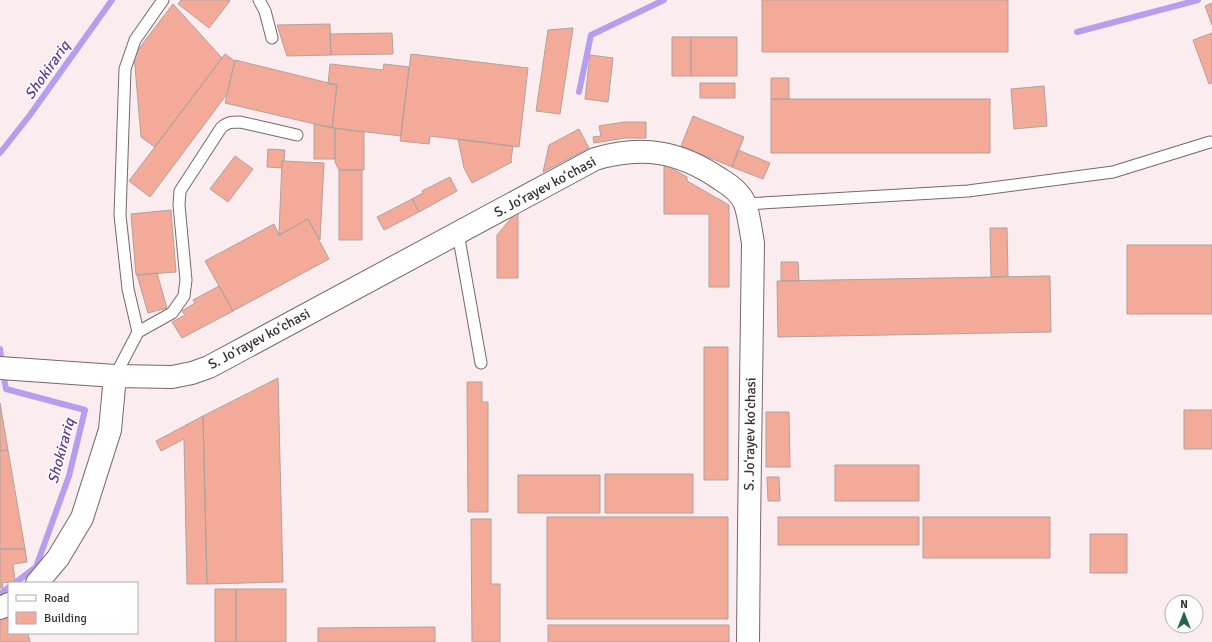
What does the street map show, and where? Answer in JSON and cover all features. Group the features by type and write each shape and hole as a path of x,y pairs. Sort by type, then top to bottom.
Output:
{"street":[{"name":"S. Joʻrayev koʻchasi","path":"0,368 115,376 172,377 192,373 209,366 590,162 612,154 634,151 657,152 677,157 711,173 737,192 745,204 753,243 748,642"},
{"path":"38,582 58,558 82,518 110,430 115,376"}],"lane":[{"path":"138,332 128,289 120,215 125,69 135,40 163,0"},
{"path":"259,0 265,11 272,38"},
{"path":"115,376 138,332 172,313 184,296 186,280 179,205 180,191 221,128 225,124 231,122 240,122 297,135"},
{"path":"745,204 968,191 1113,172 1210,142"},
{"path":"458,233 481,363"}],"building":[{"path":"181,0 230,1 209,28 178,4"},
{"path":"762,0 1008,0 1008,52 762,52"},
{"path":"1212,3 1212,25 1205,6"},
{"path":"173,4 222,58 155,147 141,137 134,55"},
{"path":"330,24 331,55 287,56 277,25"},
{"path":"573,28 560,114 536,111 548,30"},
{"path":"392,33 393,54 331,55 330,34"},
{"path":"1212,33 1212,83 1209,84 1193,40"},
{"path":"672,37 691,37 691,76 672,76"},
{"path":"691,37 737,37 737,76 691,76"},
{"path":"225,54 235,61 227,94 150,197 129,181"},
{"path":"411,54 528,68 519,147 430,136 429,144 400,141"},
{"path":"590,55 613,58 608,102 585,99"},
{"path":"235,60 337,85 332,128 225,103"},
{"path":"330,64 383,70 384,64 409,67 401,136 332,128 337,85 328,84"},
{"path":"771,78 789,78 789,99 771,99"},
{"path":"700,83 735,83 735,98 700,98"},
{"path":"1044,86 1047,126 1014,129 1011,89"},
{"path":"771,99 990,99 990,153 771,153"},
{"path":"693,116 744,137 732,167 681,146"},
{"path":"624,122 646,122 646,138 625,138 594,143 593,137 601,136 599,126"},
{"path":"314,124 335,128 335,159 314,159"},
{"path":"335,128 364,132 364,170 339,170 335,162"},
{"path":"579,129 589,148 543,172 549,145"},
{"path":"458,139 513,146 512,162 472,183 464,168"},
{"path":"268,149 285,150 282,168 267,167"},
{"path":"738,150 770,163 763,179 732,167"},
{"path":"235,156 253,169 228,202 210,189"},
{"path":"282,161 324,163 320,240 308,219 279,235"},
{"path":"664,164 687,177 687,181 729,205 729,287 709,287 709,214 664,214"},
{"path":"339,170 362,170 362,240 339,240"},
{"path":"450,177 457,191 419,212 412,199 423,193 422,191"},
{"path":"412,199 419,212 384,230 377,217"},
{"path":"171,210 176,272 136,275 131,214"},
{"path":"518,210 518,278 497,278 497,235"},
{"path":"308,219 329,259 233,311 205,261 274,224 279,235"},
{"path":"990,228 1007,228 1008,276 991,277"},
{"path":"1127,245 1212,245 1212,314 1127,314"},
{"path":"781,262 798,262 799,281 781,281"},
{"path":"157,273 167,308 148,313 137,275"},
{"path":"1050,276 1051,332 778,337 777,281"},
{"path":"219,286 233,311 182,338 172,322 185,315 182,311 195,303 193,300"},
{"path":"704,347 728,347 728,480 704,480"},
{"path":"278,378 283,582 207,584 203,416"},
{"path":"467,382 482,382 482,402 488,402 488,512 468,512"},
{"path":"0,403 8,450 0,451"},
{"path":"1184,410 1212,410 1212,449 1184,449"},
{"path":"766,412 789,412 790,467 766,467"},
{"path":"203,416 207,584 187,584 184,439 161,451 156,441"},
{"path":"8,450 25,549 0,549 0,451"},
{"path":"835,465 919,465 919,501 835,501"},
{"path":"605,474 693,474 693,513 605,513"},
{"path":"518,475 600,475 600,513 518,513"},
{"path":"767,477 779,477 780,501 768,501"},
{"path":"547,517 728,517 728,619 547,619"},
{"path":"778,517 919,517 919,545 778,545"},
{"path":"923,517 1050,517 1050,558 923,558"},
{"path":"471,519 491,519 491,584 500,584 500,642 472,642"},
{"path":"1090,534 1127,534 1127,573 1090,573"},
{"path":"0,549 25,549 27,562 13,564 15,581 2,583 3,588 0,588"},
{"path":"215,589 236,589 236,642 215,642"},
{"path":"236,589 286,589 286,642 236,642"},
{"path":"8,614 8,634 28,634 30,642 0,642 0,618"},
{"path":"548,625 729,625 729,642 548,642"},
{"path":"435,627 435,642 318,642 318,628"}],"waterway":[{"name":"Shokirariq","path":"0,153 30,115 112,0"},
{"path":"579,92 591,35 664,0"},
{"path":"1077,32 1198,0"},
{"name":"Shokirariq","path":"0,349 2,364"},
{"name":"Shokirariq","path":"3,373 6,389 85,410 69,476 36,567 16,582"},
{"name":"Shokirariq","path":"0,594 8,588"}]}
